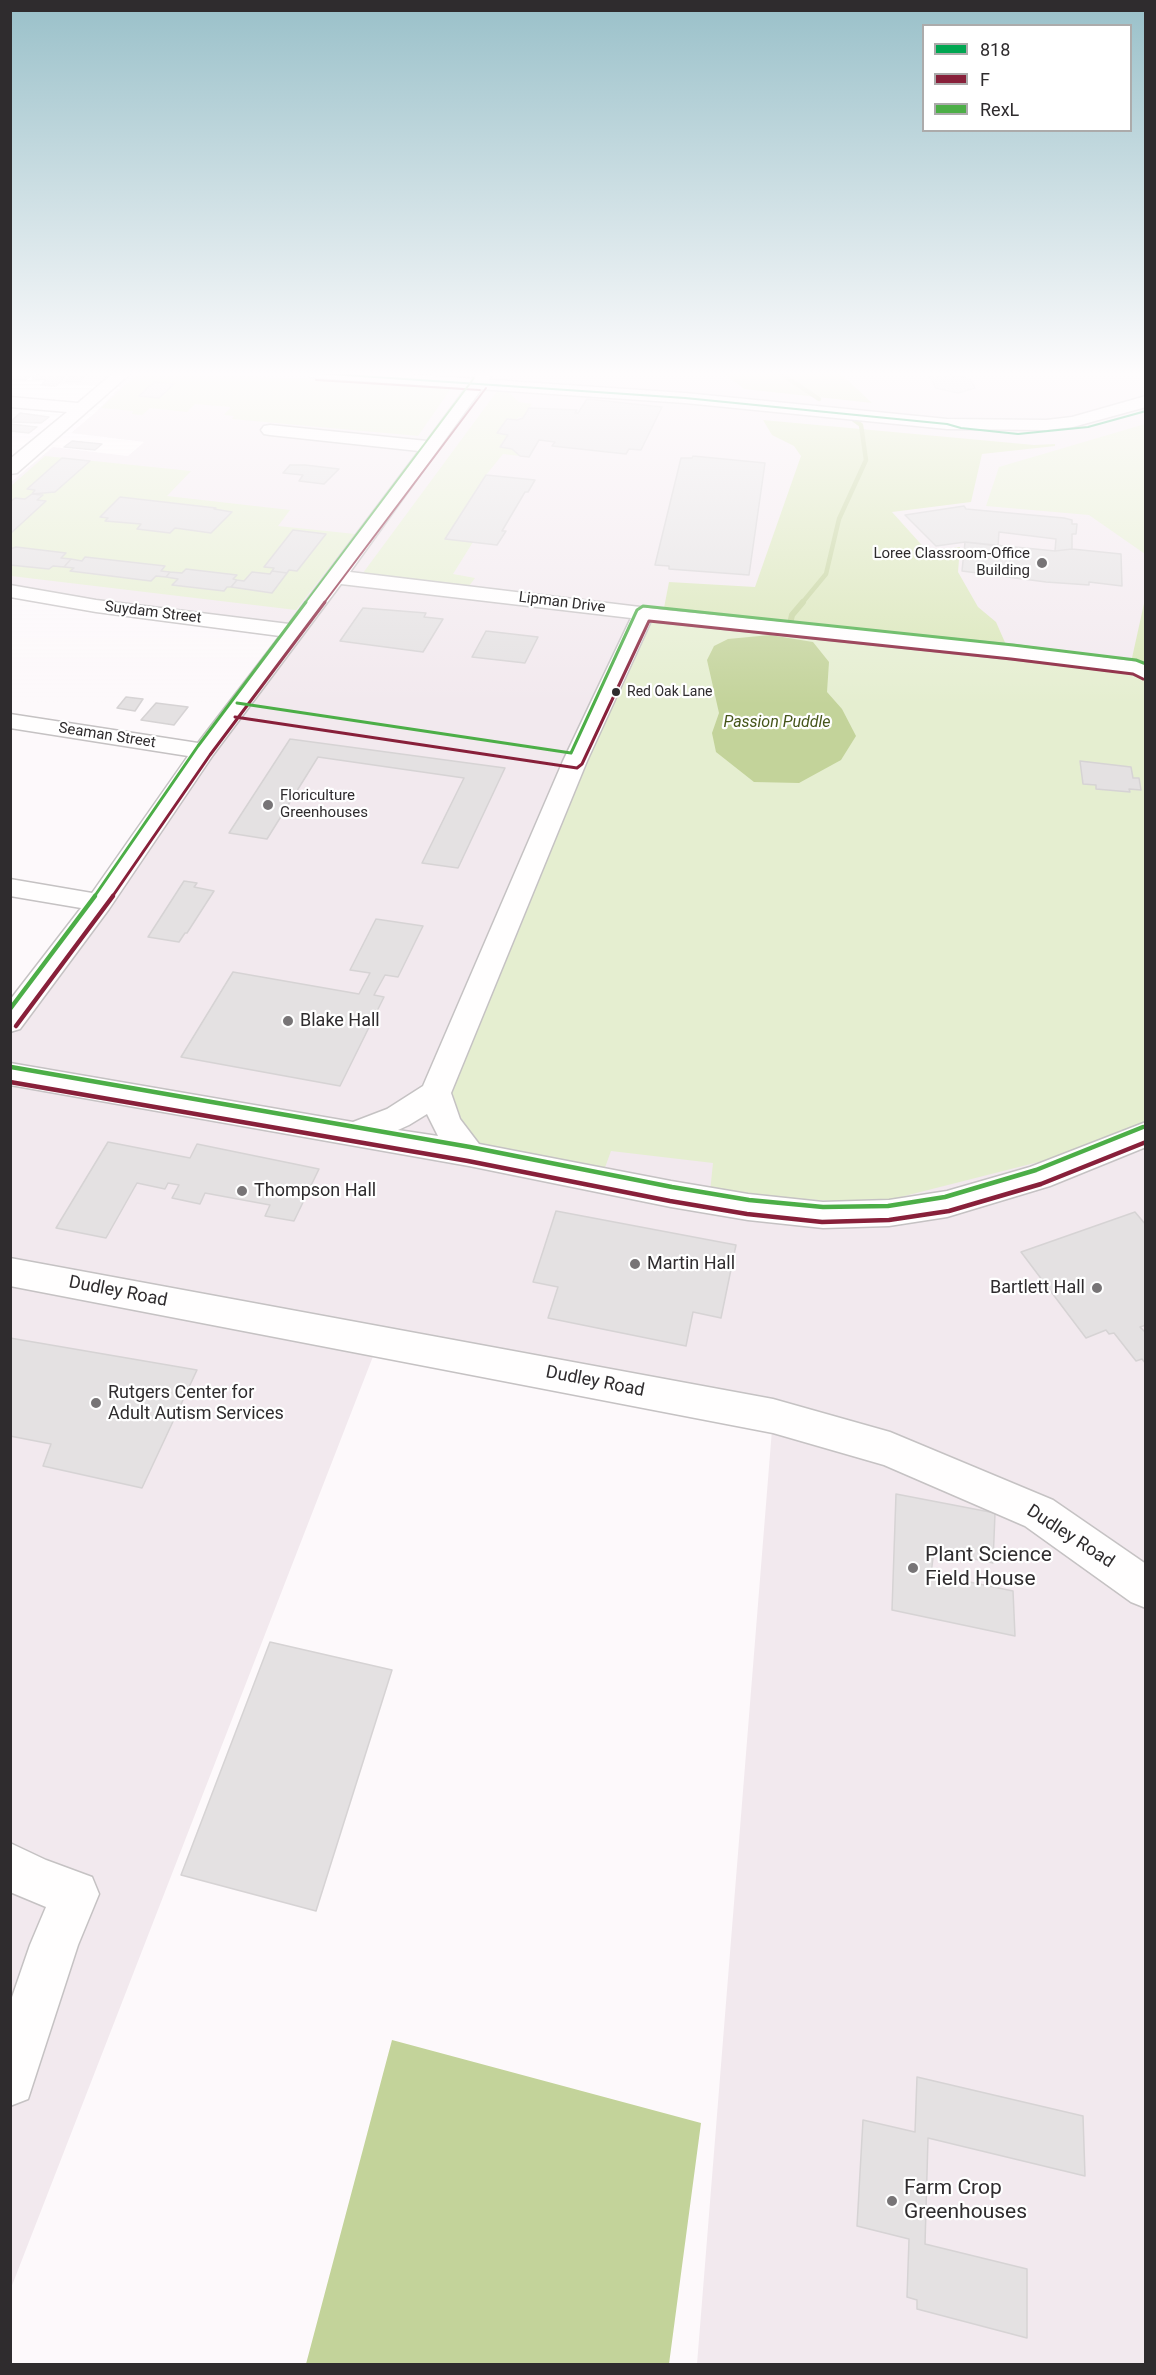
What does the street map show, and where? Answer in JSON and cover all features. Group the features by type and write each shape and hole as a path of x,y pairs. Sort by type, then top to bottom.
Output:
{"street":[{"path":"10,1022 99,903 204,751 405,484"},
{"name":"Lipman Drive","path":"336,577 644,613 1017,652 1135,667 1146,672"},
{"name":"Suydam Street","path":"10,591 96,606 295,631"},
{"path":"352,1135 398,1117 435,1093 575,761 644,613"},
{"name":"Seaman Street","path":"10,721 204,751"},
{"path":"10,887 99,903"},
{"path":"10,1074 469,1154 748,1207 823,1215 889,1213 947,1204 1038,1177 1146,1134"},
{"path":"435,1093 446,1124 469,1154"},
{"name":"Dudley Road","path":"10,1272 773,1416 890,1449 1039,1514 1146,1588"},
{"path":"10,1866 34,1880 75,1894 54,1945 10,2081"}],"shaded area":[{"path":"11,484 1145,484 1145,2364 697,2364 773,1417 379,1341 11,2288 11,1021 295,632 11,591"},
{"path":"13,484 179,484 167,496 290,510 278,526 355,534 296,610 11,576 11,486"},
{"path":"429,484 480,484 446,539 473,542 453,574 475,578 469,586 363,573"},
{"path":"791,484 975,484 971,502 892,512 928,552 960,547 958,572 978,607 996,622 1007,647 950,645 664,608 669,582 755,587"},
{"path":"993,484 1145,484 1145,554 1089,515 986,506"},
{"path":"1145,599 1145,675 1130,667"},
{"path":"664,608 950,645 1145,675 1145,1135 873,1204 710,1192 713,1163 611,1151 603,1173 469,1154 435,1093 649,613"}],"water":[{"name":"Passion Puddle","path":"770,635 813,642 829,662 827,692 842,709 856,736 841,760 799,783 754,782 716,752 712,733 719,713 707,660 714,646 728,639"},
{"path":"392,2040 701,2123 669,2364 306,2364"}],"building":[{"path":"33,484 64,484 55,492 32,494 35,490 27,489"},
{"path":"480,484 533,484 528,492 525,492 502,531 506,531 497,545 445,539"},
{"path":"675,484 762,484 749,575 669,569 669,566 655,565"},
{"path":"32,494 43,495 37,500 46,501 10,534 10,502 15,498 25,499"},
{"path":"120,497 216,508 214,509 232,512 211,533 175,528 170,533 137,529 141,524 105,521 108,518 100,517"},
{"path":"964,506 966,509 1072,520 1072,524 1077,524 1076,534 1072,534 1072,549 1055,551 1056,539 999,532 998,546 965,542 936,546 905,515"},
{"path":"293,530 326,534 297,571 289,570 287,573 272,571 274,568 264,567"},
{"name":"Loree Classroom-Office Building","path":"965,542 1055,551 1072,549 1121,554 1122,586 1089,582 1089,585 1046,582 962,571"},
{"path":"16,547 66,553 61,558 71,559 64,567 53,566 49,569 10,565 10,549"},
{"path":"85,557 165,566 161,571 170,572 166,577 156,576 151,581 70,571 74,568 64,567 71,559 82,561"},
{"path":"186,569 237,575 233,579 237,580 224,591 172,585 178,579 166,577 170,572 182,573"},
{"path":"272,571 287,573 272,593 231,587 237,580 244,581 252,572 270,574"},
{"path":"363,608 426,613 424,617 443,619 423,652 340,641"},
{"path":"486,631 538,637 525,663 472,657"},
{"path":"126,697 143,699 135,711 117,708"},
{"path":"156,703 188,707 174,725 141,720"},
{"name":"Floriculture Greenhouses","path":"290,739 505,768 458,868 422,863 464,778 318,757 267,839 229,833"},
{"path":"1080,761 1131,767 1133,778 1139,778 1141,790 1129,789 1130,792 1096,789 1096,785 1083,784"},
{"path":"184,881 197,883 194,887 214,891 179,942 148,937"},
{"name":"Blake Hall","path":"376,919 423,926 398,977 385,975 374,995 384,997 340,1086 181,1057 233,972 359,994 370,973 350,970"},
{"name":"Thompson Hall","path":"108,1142 190,1158 197,1144 319,1169 294,1221 265,1216 270,1205 205,1193 200,1204 172,1198 179,1185 168,1183 165,1189 137,1183 106,1238 56,1228"},
{"name":"Martin Hall","path":"556,1211 736,1245 721,1318 693,1312 686,1346 548,1318 558,1287 533,1282"},
{"name":"Bartlett Hall","path":"1135,1212 1146,1225 1146,1325 1140,1327 1146,1333 1146,1364 1142,1359 1136,1361 1114,1333 1109,1334 1106,1330 1086,1338 1021,1252"},
{"name":"Rutgers Center for Adult Autism Services","path":"10,1338 197,1370 142,1488 43,1466 51,1444 10,1436"},
{"name":"Plant Science Field House","path":"896,1494 995,1513 993,1563 934,1550 931,1574 1013,1591 1015,1636 892,1610"},
{"path":"270,1642 392,1670 316,1911 181,1875"},
{"name":"Farm Crop Greenhouses","path":"917,2077 1083,2116 1085,2176 928,2138 925,2244 1027,2269 1027,2338 917,2309 917,2300 907,2297 909,2239 857,2226 863,2120 915,2132"}],"waterway":[{"path":"802,603 826,574 839,519 855,484"},
{"path":"790,624 792,615 803,602"}],"transit line":[{"name":"RexL","path":"10,1009 93,899 198,746 395,484"},
{"name":"F","path":"16,1026 105,907 210,755 414,484"},
{"name":"RexL","path":"237,703 571,753 637,610 643,606 1013,645 1136,660 1146,664"},
{"name":"F","path":"235,717 577,768 582,764 649,621 1011,659 1133,674 1143,679"},
{"name":"RexL","path":"11,1067 470,1147 672,1187 749,1200 823,1207 888,1206 945,1197 1036,1170 1143,1127"},
{"name":"F","path":"10,1082 468,1161 670,1201 747,1214 822,1222 889,1220 949,1211 1041,1184 1146,1142"}],"place":[{"name":"Loree Classroom-Office Building","path":"1042,563"},
{"name":"Red Oak Lane","path":"616,692"},
{"name":"Floriculture Greenhouses","path":"268,805"},
{"name":"Blake Hall","path":"288,1021"},
{"name":"Thompson Hall","path":"242,1191"},
{"name":"Martin Hall","path":"635,1264"},
{"name":"Bartlett Hall","path":"1097,1288"},
{"name":"Rutgers Center for Adult Autism Services","path":"96,1403"},
{"name":"Plant Science Field House","path":"913,1568"},
{"name":"Farm Crop Greenhouses","path":"892,2201"}]}
